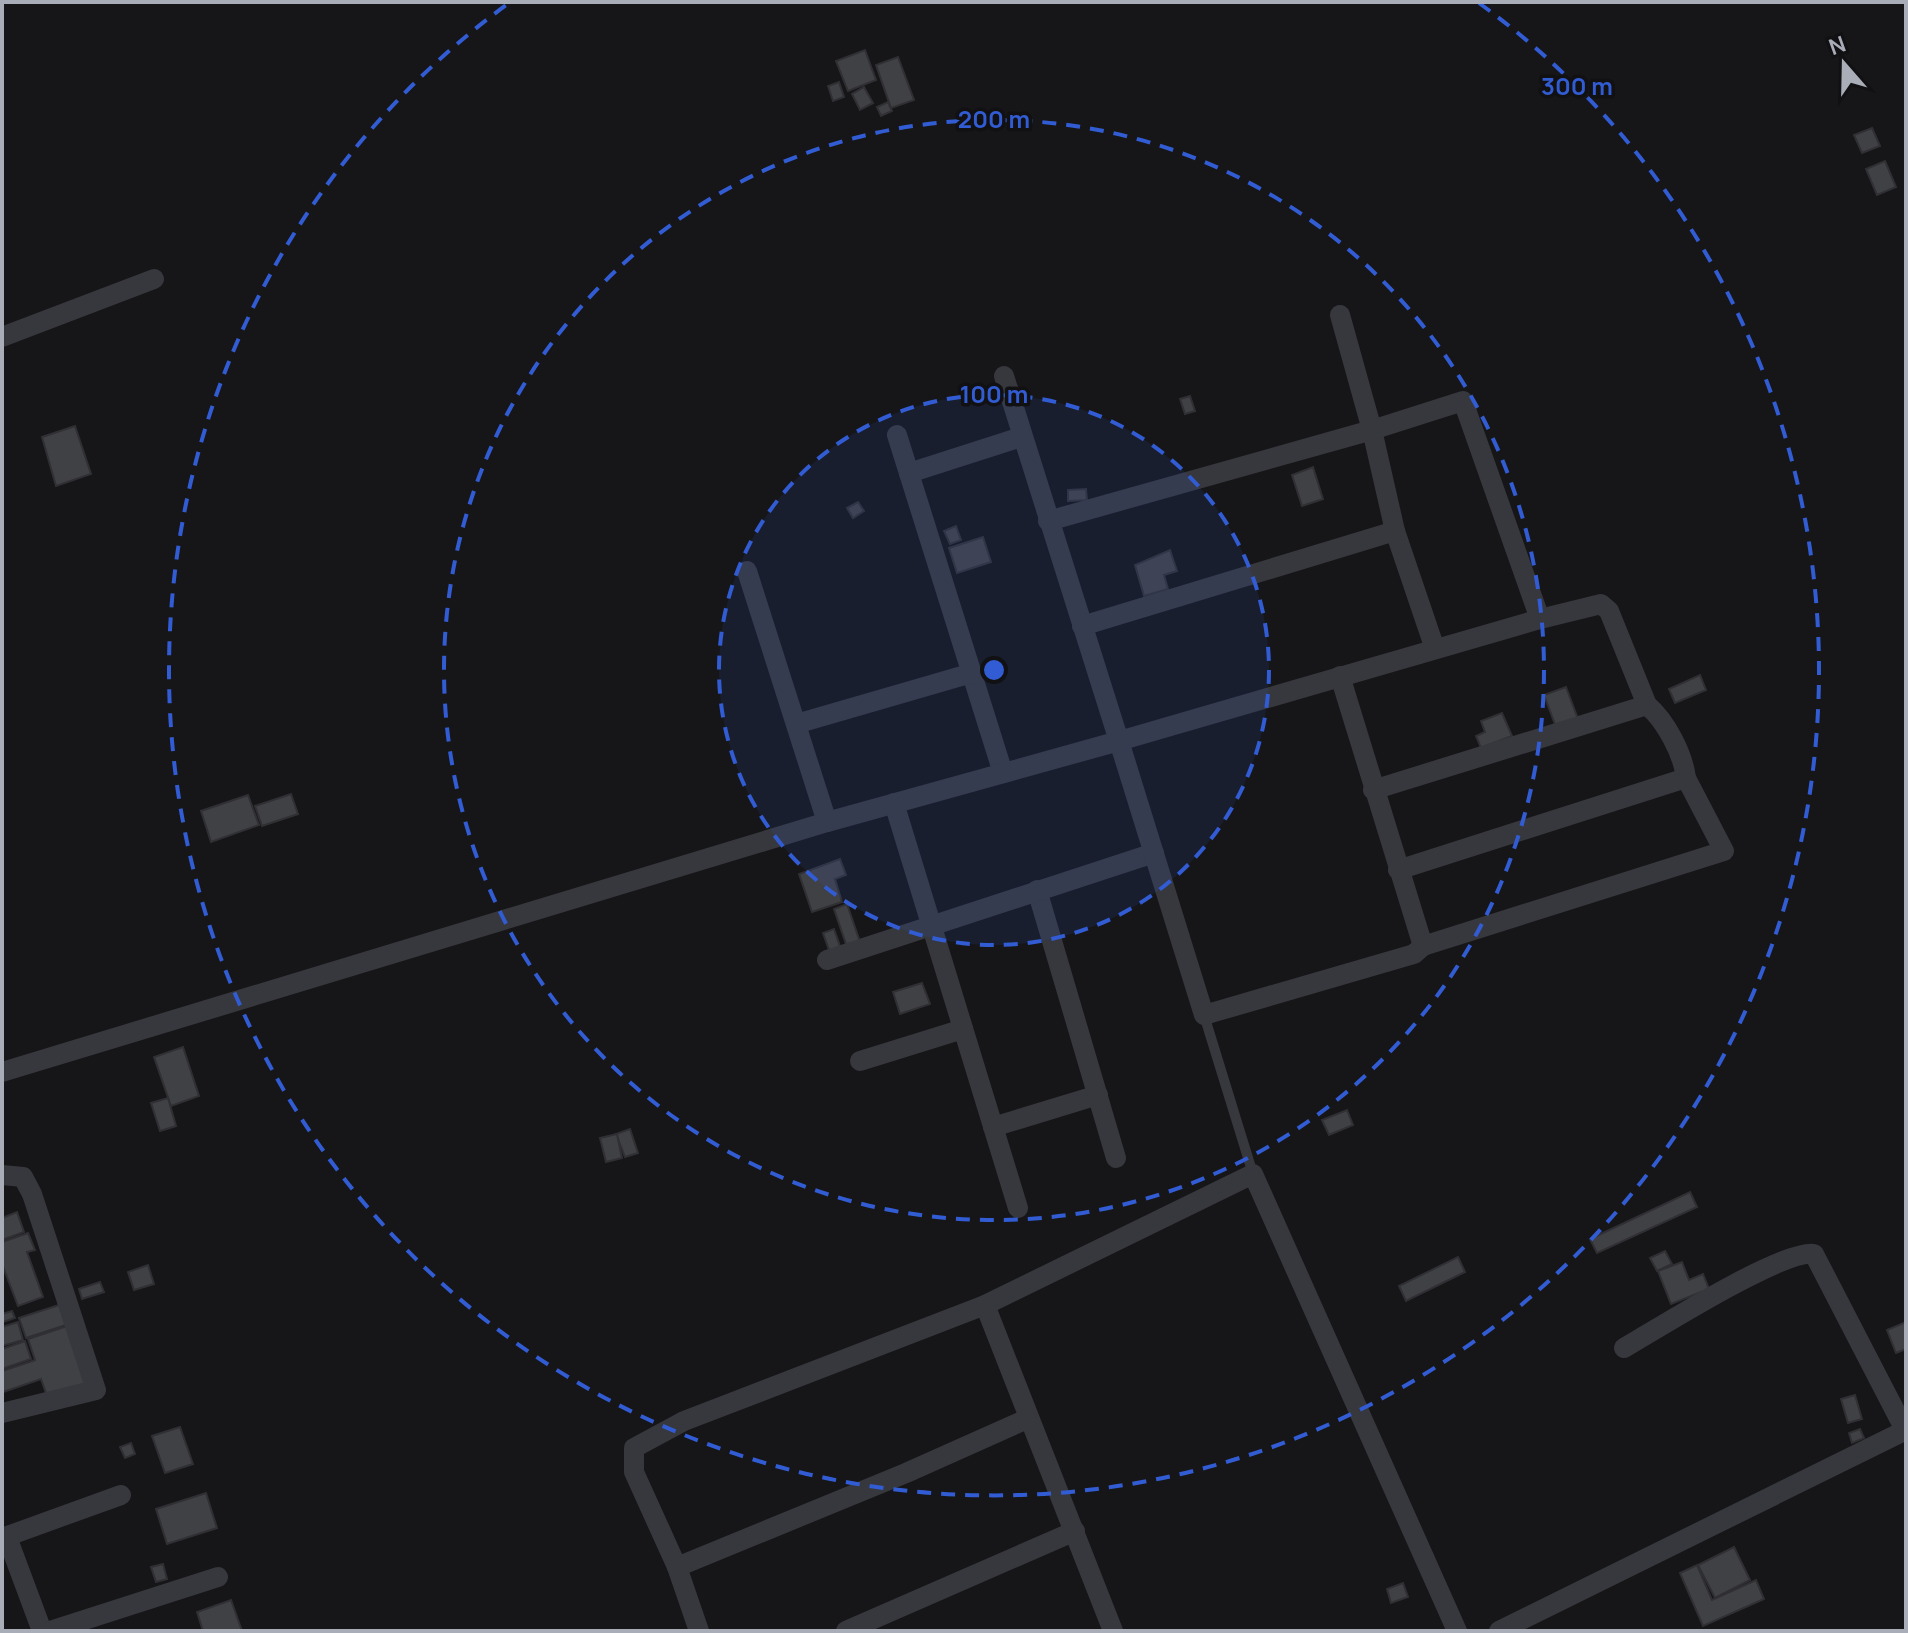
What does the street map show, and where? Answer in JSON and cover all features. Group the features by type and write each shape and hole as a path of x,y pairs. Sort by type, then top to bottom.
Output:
{"street":[{"path":"2,337 154,279"},
{"path":"1340,315 1372,430 1395,531 1435,649"},
{"path":"2,1072 827,822 1119,741 1540,619 1601,604 1609,611 1647,705 1657,714 1684,765 1686,778 1724,851 1423,946 1414,954 1204,1015 1119,741 1021,437 1004,376"},
{"path":"1048,521 1372,430 1463,401 1540,619"},
{"path":"897,435 1003,773"},
{"path":"909,473 1021,437"},
{"path":"1082,626 1395,531"},
{"path":"747,571 827,822"},
{"path":"796,724 972,673"},
{"path":"1340,676 1423,946"},
{"path":"1373,790 1647,705"},
{"path":"1398,870 1686,778"},
{"path":"894,803 1018,1208"},
{"path":"827,960 1154,853"},
{"path":"1037,890 1116,1158"},
{"path":"860,1061 963,1029"},
{"path":"993,1127 1098,1095"},
{"path":"699,1631 677,1567 634,1472 634,1448 684,1421 985,1305 1253,1174 1457,1631"},
{"path":"2,1175 23,1177 32,1194 96,1390 2,1413"},
{"path":"1499,1631 1906,1430 1814,1254 1800,1254 1727,1289 1624,1348"},
{"path":"985,1305 1027,1419 1113,1631"},
{"path":"677,1567 906,1473 1027,1419"},
{"path":"42,1631 5,1538 121,1495"},
{"path":"846,1631 1075,1531"},
{"path":"50,1631 218,1577"}],"lane":[{"path":"1204,1015 1253,1174"}],"building":[{"path":"865,50 876,80 848,91 836,61"},
{"path":"898,57 914,100 891,108 876,65"},
{"path":"839,82 844,97 833,101 828,86"},
{"path":"864,87 873,103 860,110 852,94"},
{"path":"888,102 892,111 881,116 877,107"},
{"path":"1872,128 1880,146 1862,153 1854,135"},
{"path":"1885,161 1896,187 1877,195 1866,169"},
{"path":"1190,396 1195,411 1185,414 1180,399"},
{"path":"75,426 91,474 56,486 42,437"},
{"path":"1313,467 1323,499 1302,506 1292,475"},
{"path":"1086,489 1087,500 1068,501 1068,490"},
{"path":"858,502 864,511 853,518 847,508"},
{"path":"956,526 961,540 950,544 944,531"},
{"path":"983,537 991,562 957,573 949,548"},
{"path":"1170,550 1177,571 1164,575 1168,589 1144,596 1135,565"},
{"path":"1700,675 1706,690 1675,703 1669,689"},
{"path":"1566,687 1578,719 1556,727 1544,695"},
{"path":"1502,713 1512,736 1481,748 1476,736 1485,732 1481,721"},
{"path":"291,794 298,814 262,826 255,806"},
{"path":"248,795 259,825 211,842 201,811"},
{"path":"840,859 846,875 835,879 842,902 812,912 799,874"},
{"path":"847,904 860,942 847,947 834,909"},
{"path":"834,929 841,949 830,953 823,933"},
{"path":"922,983 930,1004 900,1014 893,992"},
{"path":"183,1047 199,1096 171,1106 154,1057"},
{"path":"168,1098 176,1126 160,1131 151,1103"},
{"path":"1347,1110 1353,1125 1329,1135 1322,1120"},
{"path":"630,1129 638,1153 625,1157 616,1134"},
{"path":"617,1134 622,1158 606,1162 600,1138"},
{"path":"1690,1192 1697,1207 1597,1253 1590,1239"},
{"path":"17,1212 24,1232 2,1240 2,1218"},
{"path":"28,1233 35,1250 27,1252 43,1297 18,1306 2,1264 2,1242"},
{"path":"1665,1251 1672,1264 1657,1271 1650,1258"},
{"path":"1458,1257 1465,1272 1406,1301 1399,1286"},
{"path":"1682,1262 1689,1280 1703,1274 1709,1289 1671,1304 1658,1271"},
{"path":"148,1265 154,1284 134,1290 128,1272"},
{"path":"100,1282 104,1292 82,1299 79,1289"},
{"path":"62,1304 69,1324 26,1338 19,1318"},
{"path":"12,1311 15,1318 3,1322 2,1314"},
{"path":"18,1322 23,1340 2,1346 2,1327"},
{"path":"1906,1322 1906,1349 1896,1353 1887,1330"},
{"path":"70,1325 91,1385 48,1399 41,1379 3,1392 2,1371 35,1360 28,1339"},
{"path":"25,1341 31,1359 2,1369 2,1349"},
{"path":"1855,1395 1862,1419 1848,1423 1841,1399"},
{"path":"180,1427 193,1464 165,1473 152,1436"},
{"path":"1860,1429 1864,1438 1852,1443 1849,1433"},
{"path":"131,1443 135,1454 125,1458 120,1447"},
{"path":"206,1493 217,1528 167,1544 156,1509"},
{"path":"1734,1547 1750,1580 1715,1598 1698,1565"},
{"path":"163,1564 167,1579 156,1582 151,1567"},
{"path":"1697,1565 1712,1600 1756,1580 1764,1599 1703,1626 1680,1573"},
{"path":"1403,1583 1408,1597 1391,1603 1387,1589"},
{"path":"231,1600 242,1631 203,1631 197,1612"}]}
